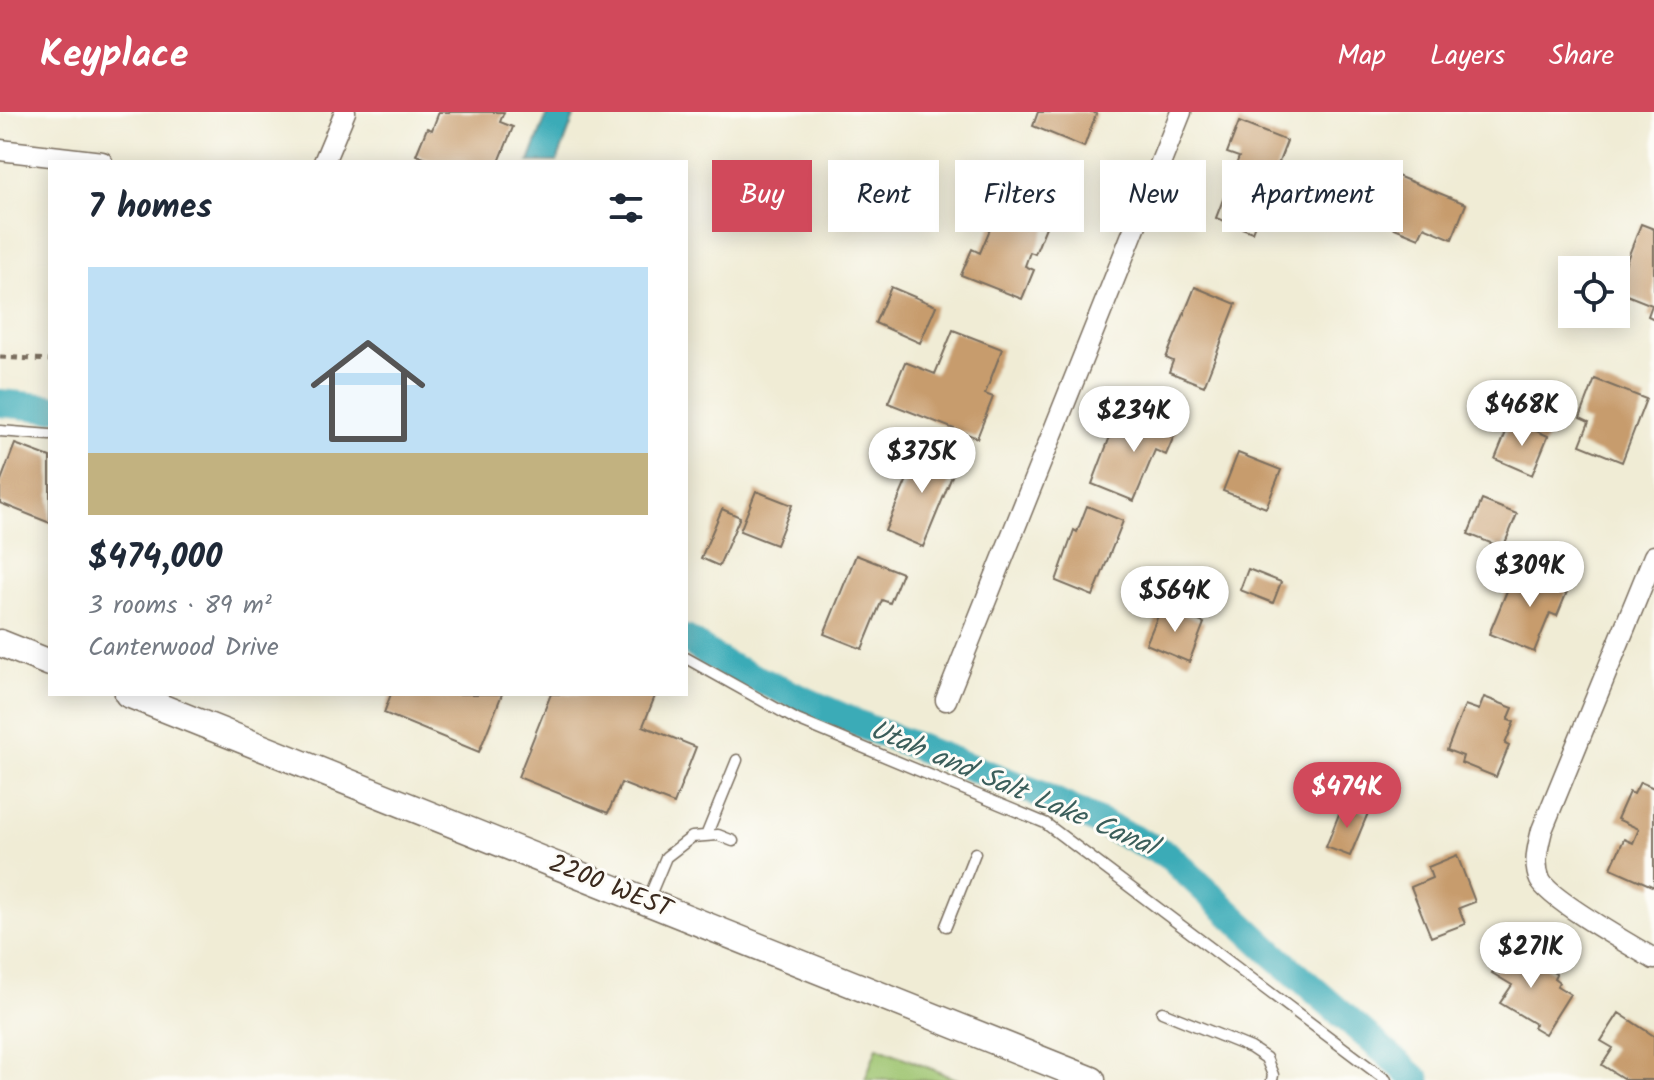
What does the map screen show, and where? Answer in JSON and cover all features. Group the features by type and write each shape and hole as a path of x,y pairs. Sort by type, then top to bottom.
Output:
{"street":[{"path":"325,160 345,112"},
{"path":"946,700 1181,112"},
{"path":"0,150 85,160"},
{"path":"1654,556 1542,830 1536,855 1540,881 1562,900 1654,959"},
{"path":"0,643 48,662"},
{"name":"2200 WEST","path":"133,696 1092,1080"}],"lane":[{"path":"0,431 48,435"},
{"path":"688,659 797,720 1045,823 1386,1080"},
{"path":"706,836 737,760"},
{"path":"648,902 666,857 692,837 718,835 733,841"},
{"path":"946,926 975,853"},
{"path":"1162,1012 1251,1048 1266,1058 1272,1080"}],"path":[{"path":"0,357 48,360"}],"green space":[{"path":"877,1047 959,1080 865,1080"}],"water":[{"path":"548,112 561,112 574,117 558,160 530,160"},
{"path":"1507,388 1548,404 1540,423 1500,407"}],"building":[{"path":"439,112 504,112 500,122 513,127 500,160 430,160 416,155 427,128 432,130"},
{"path":"1038,112 1096,114 1084,147 1033,126"},
{"path":"1239,122 1287,141 1280,160 1238,160 1239,157 1227,153"},
{"path":"1403,178 1466,204 1452,239 1424,227 1419,238 1403,232"},
{"path":"1222,202 1222,220 1216,218"},
{"path":"1641,224 1654,229 1654,319 1648,316 1652,305 1630,296 1628,256"},
{"path":"989,232 1044,232 1035,254 1030,252 1025,266 1034,270 1022,299 961,275 972,249 980,253"},
{"path":"891,287 936,306 920,343 875,323"},
{"path":"1195,287 1236,304 1204,386 1169,372 1173,361 1166,358"},
{"path":"953,330 1002,349 985,394 993,397 977,438 888,403 905,362 935,374"},
{"path":"1595,379 1646,399 1622,462 1580,445 1589,422 1580,418"},
{"path":"1139,407 1179,424 1166,455 1155,450 1134,501 1092,484 1111,434 1117,436 1119,431 1128,435"},
{"path":"1511,420 1548,436 1532,475 1495,459"},
{"path":"15,444 48,456 48,522 0,503 0,483"},
{"path":"922,444 959,459 923,547 885,531"},
{"path":"1238,453 1281,470 1266,508 1223,491"},
{"path":"756,491 792,505 776,545 740,531"},
{"path":"1482,500 1517,514 1503,548 1468,534"},
{"path":"1087,506 1123,521 1093,596 1056,581 1074,530 1077,532"},
{"path":"722,509 740,517 719,566 701,558"},
{"path":"856,555 902,573 890,603 882,600 862,649 824,634"},
{"path":"1531,566 1571,582 1557,616 1550,613 1534,652 1489,634 1509,586 1521,591"},
{"path":"1248,569 1281,582 1273,603 1240,590"},
{"path":"1162,606 1204,623 1189,662 1146,644"},
{"path":"390,696 501,696 479,752 384,713"},
{"path":"550,696 655,696 643,726 696,747 674,804 621,783 608,813 518,777"},
{"path":"1484,697 1513,708 1508,720 1514,722 1505,744 1509,746 1496,777 1461,763 1463,756 1447,750 1465,705 1479,710"},
{"path":"1640,782 1654,788 1654,887 1611,868 1624,839 1633,843 1639,829 1617,819 1629,792 1634,794"},
{"path":"1343,804 1368,813 1350,856 1326,847"},
{"path":"1457,855 1475,902 1459,908 1465,924 1431,937 1411,887 1432,878 1428,867"},
{"path":"1507,949 1526,961 1528,957 1556,974 1557,986 1570,994 1545,1034 1533,1027 1535,1024 1500,1003 1512,985 1492,973"},
{"path":"1619,1013 1654,1036 1654,1080 1626,1080 1602,1065 1613,1048 1601,1041"}],"waterway":[{"name":"Utah and Salt Lake Canal","path":"0,403 48,408"},
{"name":"Utah and Salt Lake Canal","path":"688,640 726,665 868,728 1035,792 1168,855 1272,953 1417,1080"}]}
